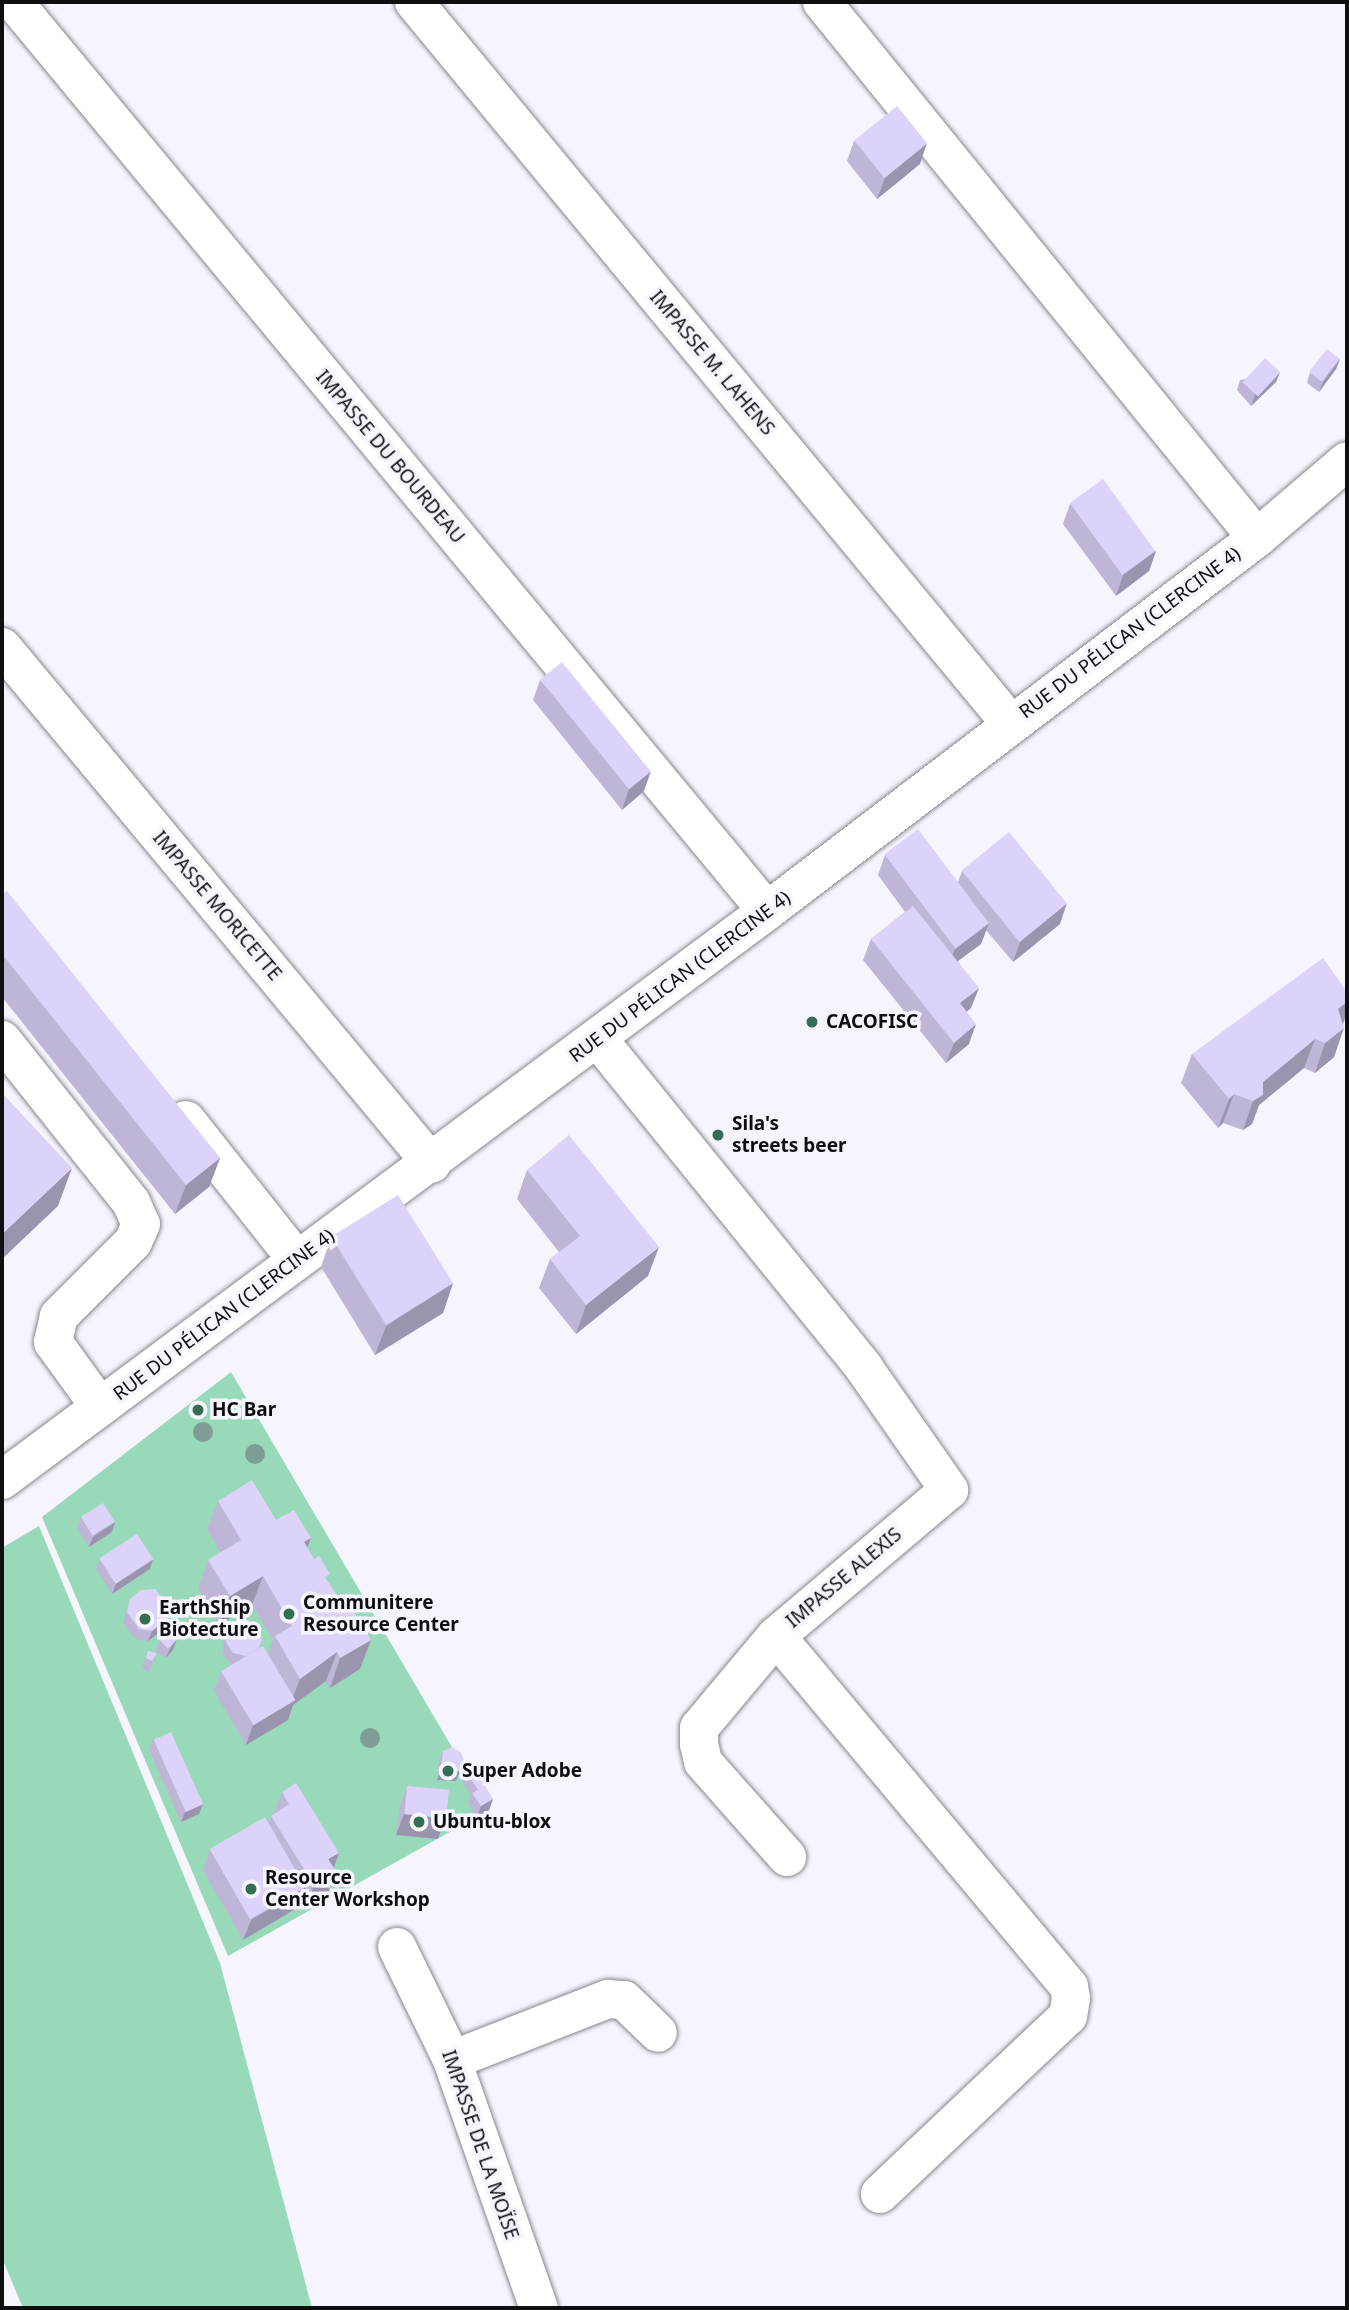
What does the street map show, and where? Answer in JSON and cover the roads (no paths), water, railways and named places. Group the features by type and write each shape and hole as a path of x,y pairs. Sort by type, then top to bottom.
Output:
{"street":[{"name":"IMPASSE DU BOURDEAU","path":"14,2 767,911"},
{"name":"IMPASSE M. LAHENS","path":"414,2 1010,723"},
{"path":"822,2 1257,538"},
{"name":"RUE DU PÉLICAN (CLERCINE 4)","path":"2,1480 296,1259 432,1164 767,911 1010,723 1257,538 1347,461"},
{"name":"IMPASSE MORICETTE","path":"2,647 432,1164"},
{"name":"IMPASSE ALEXIS","path":"598,1039 864,1368 949,1490 776,1636 1069,1987 1071,1998 1068,2016 880,2194"},
{"path":"2,1040 131,1202 141,1224 133,1242 59,1317 53,1342 100,1407"},
{"path":"166,1095 296,1259"},
{"path":"776,1636 699,1728 698,1744 703,1762 787,1857"},
{"name":"IMPASSE DE LA MOÏSE","path":"397,1947 452,2060 539,2308"},
{"path":"452,2060 608,1999 624,2000 658,2033"}],"place":[{"name":"CACOFISC","path":"812,1022"},
{"name":"Sila's streets beer","path":"718,1135"},
{"name":"HC Bar","path":"198,1410"},
{"name":"Communitere Resource Center","path":"289,1614"},
{"name":"EarthShip Biotecture","path":"145,1619"},
{"name":"Super Adobe","path":"448,1771"},
{"name":"Ubuntu-blox","path":"419,1822"},
{"name":"Resource Center Workshop","path":"251,1889"}]}
